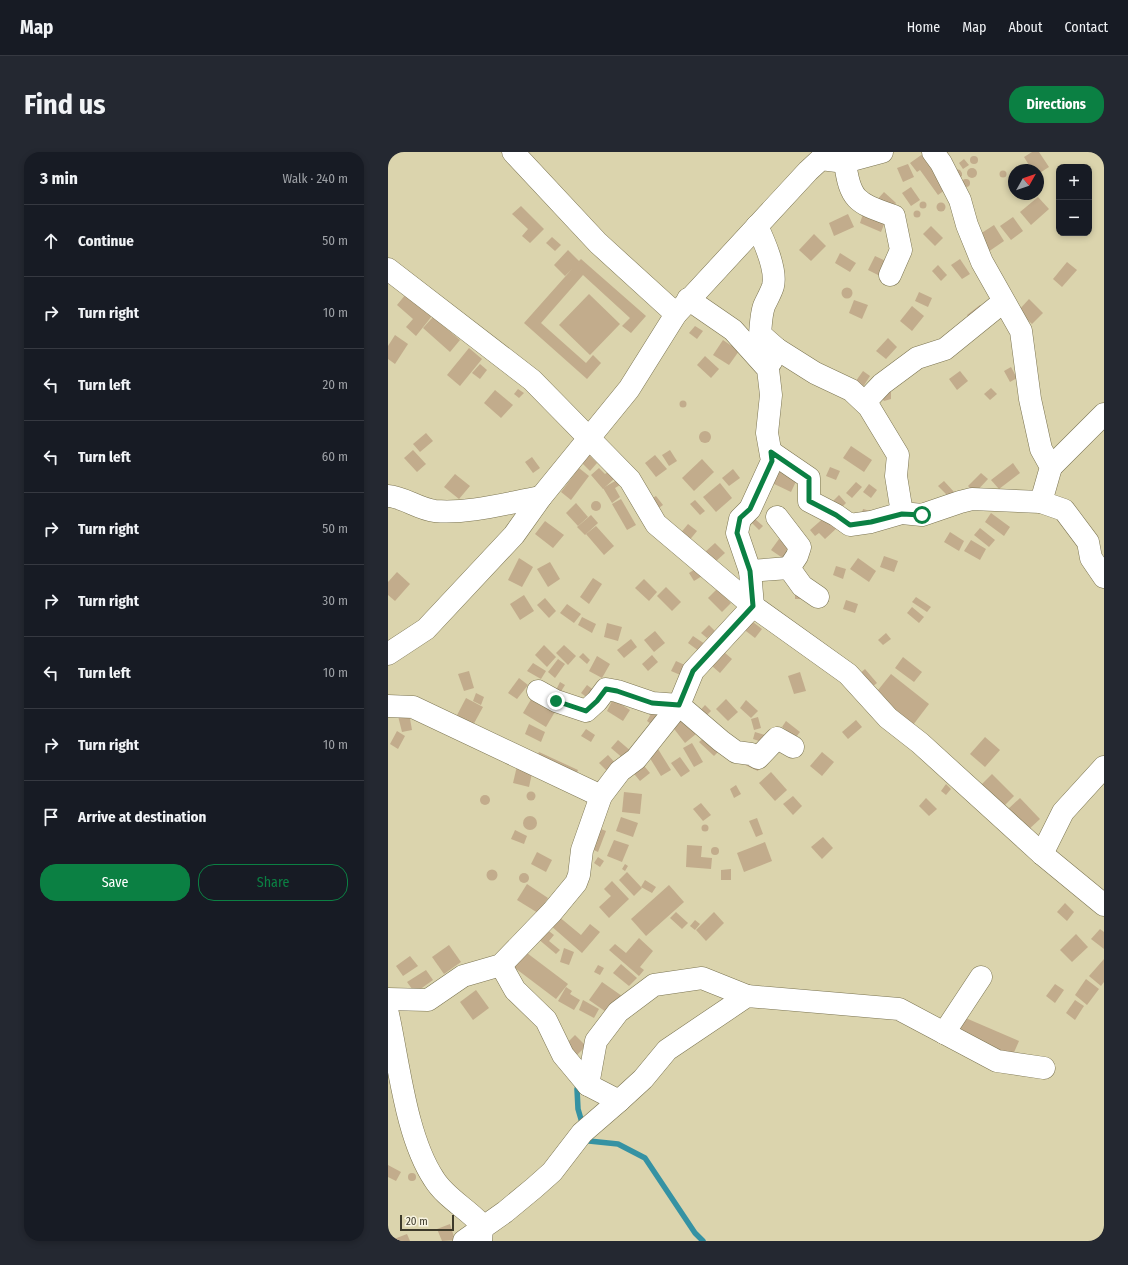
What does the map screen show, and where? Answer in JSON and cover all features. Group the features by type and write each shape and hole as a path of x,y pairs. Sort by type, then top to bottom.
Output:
{"street":[{"path":"513,152 598,243 682,306 733,330 772,359 815,373 851,390 865,402 898,455 896,476 902,514"},
{"path":"388,654 426,629 514,535 541,497 629,389 682,306 822,156 845,162 882,152"},
{"path":"933,152 941,163 960,200 967,225 982,262 1003,302 1021,331 1030,399 1041,449 1051,467"},
{"path":"845,162 848,184 863,205 894,216 901,250 890,275"},
{"path":"388,999 428,1000 463,976 501,965 552,912 576,883 579,875 582,850 602,796 620,771 636,759 679,705 693,671 753,606 750,571 737,533 740,518 750,509 772,461 767,433 771,395 772,359 760,334 763,308 773,286 774,277 767,249 757,226"},
{"path":"388,269 525,374 630,480 656,524 753,606 848,674 888,718 920,743 1042,854 1104,905"},
{"path":"865,402 882,384 917,358 950,347 1003,302"},
{"path":"1041,502 1051,467 1104,414"},
{"path":"771,452 809,478 809,501 836,515 850,525 871,522 902,514 922,515 972,499 1041,502 1064,510 1088,542 1091,558 1104,577"},
{"path":"388,496 428,510 440,511 474,509 541,497"},
{"path":"777,517 800,547 797,556 789,568"},
{"path":"750,571 789,568"},
{"path":"789,568 802,586 818,597"},
{"path":"538,691 556,701 586,711 597,701 606,689 617,691 652,703 679,705 736,752 751,754 758,758 774,740 779,738 793,747"},
{"path":"388,706 413,707 602,796"},
{"path":"1042,854 1063,812 1104,767"},
{"path":"501,965 515,990 546,1020 563,1055 588,1085 619,1101"},
{"path":"944,1033 981,977"},
{"path":"588,1085 596,1040 618,1012 654,985 702,978 747,996 899,1009 996,1061 1044,1068"},
{"path":"464,1241 481,1234 552,1172 582,1133 643,1079 667,1050 747,996"},
{"path":"388,1014 393,1066 409,1121 427,1168 443,1190 470,1212 480,1223 481,1234"}],"building":[{"path":"1032,152 1039,152 1049,167 1044,170 1044,164 1028,164 1024,157"},
{"path":"924,153 949,187 938,195 920,170 917,172 910,163"},
{"path":"972,156 976,156 978,160 976,164 972,164 970,162 970,158"},
{"path":"964,159 969,165 963,169 959,163"},
{"path":"908,164 914,177 903,182 897,168"},
{"path":"972,168 977,173 972,178 967,173"},
{"path":"956,169 960,170 962,173 962,176 959,178"},
{"path":"1003,171 1006,174 1003,177 1000,174"},
{"path":"966,179 969,180 969,186 966,187 963,186 962,183 963,180"},
{"path":"911,187 920,200 911,206 902,193"},
{"path":"884,192 896,203 888,212 876,201"},
{"path":"1034,200 1041,200 1049,209 1031,225 1020,212"},
{"path":"923,201 926,202 926,208 923,209 920,208 919,205 920,202"},
{"path":"939,203 943,203 945,207 943,211 939,211 937,209 937,205"},
{"path":"521,206 544,229 530,243 522,236 528,229 512,214"},
{"path":"865,208 887,217 881,232 860,223"},
{"path":"917,210 920,211 920,217 917,218 914,217 913,214 914,211"},
{"path":"848,214 854,227 834,236 829,223"},
{"path":"1013,217 1023,231 1011,240 1000,226"},
{"path":"994,225 1004,241 988,252 977,236"},
{"path":"931,226 943,238 935,246 923,234"},
{"path":"814,234 826,246 811,261 799,250"},
{"path":"552,237 561,245 555,251 546,243"},
{"path":"568,250 579,261 581,259 646,316 631,333 622,326 630,318 583,275 541,323 586,363 593,355 601,363 587,379 524,323 572,269 565,276 554,265"},
{"path":"840,253 856,263 850,272 835,263"},
{"path":"875,256 888,262 882,277 868,270"},
{"path":"960,259 970,274 962,279 951,265"},
{"path":"1067,262 1077,270 1062,287 1053,279"},
{"path":"938,265 947,275 941,281 932,271"},
{"path":"847,287 851,289 853,293 851,297 847,299 843,297 841,293 843,289"},
{"path":"919,292 932,298 928,307 915,301"},
{"path":"406,294 432,316 416,336 406,327 413,319 397,305"},
{"path":"589,294 620,324 590,355 559,325"},
{"path":"1029,299 1043,313 1032,324 1018,311"},
{"path":"854,300 868,305 862,319 849,313"},
{"path":"980,305 985,311 971,321 967,315"},
{"path":"912,306 924,316 912,331 900,321"},
{"path":"433,317 460,340 450,352 423,328"},
{"path":"695,326 703,331 697,339 689,333"},
{"path":"395,335 408,344 395,364 388,359 388,346"},
{"path":"888,338 897,347 886,359 876,351"},
{"path":"723,340 739,351 729,365 713,355"},
{"path":"469,348 482,359 460,386 447,375"},
{"path":"705,356 719,369 711,378 697,365"},
{"path":"480,364 487,370 480,379 472,373"},
{"path":"1011,367 1017,378 1010,382 1004,371"},
{"path":"863,371 870,376 861,390 853,385"},
{"path":"960,371 968,381 957,390 949,379"},
{"path":"991,388 997,394 990,400 984,394"},
{"path":"518,389 524,393 519,398 514,394"},
{"path":"495,390 513,405 501,418 484,403"},
{"path":"888,390 891,392 891,399 884,401 882,398"},
{"path":"683,400 686,401 686,407 683,408 680,407 679,404 680,401"},
{"path":"703,431 707,431 711,437 707,443 703,443 699,439 699,435"},
{"path":"426,433 433,441 420,452 413,444"},
{"path":"851,446 872,460 864,472 843,458"},
{"path":"413,450 426,464 417,472 404,458"},
{"path":"670,450 677,461 669,466 662,455"},
{"path":"589,455 597,463 590,471 582,463"},
{"path":"655,455 667,469 656,477 645,463"},
{"path":"532,457 540,468 533,473 525,462"},
{"path":"702,459 714,472 694,491 682,478"},
{"path":"1013,463 1020,473 999,489 991,480"},
{"path":"779,465 799,475 791,492 770,482"},
{"path":"830,467 840,471 836,480 826,476"},
{"path":"579,468 589,476 571,500 561,492"},
{"path":"599,468 605,474 609,471 615,478 603,489 591,475"},
{"path":"733,469 740,478 729,486 722,478"},
{"path":"981,473 988,479 975,493 968,486"},
{"path":"455,474 470,486 459,499 444,487"},
{"path":"617,480 620,485 615,488 620,497 612,503 603,488"},
{"path":"944,481 955,493 950,498 938,486"},
{"path":"856,482 862,487 852,498 846,493"},
{"path":"720,483 732,498 716,512 703,497"},
{"path":"869,484 877,490 871,498 863,492"},
{"path":"839,495 846,503 837,512 830,504"},
{"path":"656,496 663,505 653,512 646,502"},
{"path":"621,499 636,525 627,530 612,504"},
{"path":"695,500 705,511 700,515 690,504"},
{"path":"594,501 598,501 600,502 600,510 594,511 591,508 591,504"},
{"path":"576,503 588,517 578,526 566,513"},
{"path":"863,509 874,512 861,517"},
{"path":"991,513 1010,527 1004,536 985,522"},
{"path":"591,515 598,523 585,535 577,527"},
{"path":"827,515 838,527 825,539 819,533 815,536 810,530"},
{"path":"755,519 763,526 759,530 752,523"},
{"path":"545,521 564,535 553,548 535,534"},
{"path":"688,524 697,531 688,542 679,535"},
{"path":"596,526 614,546 604,555 586,534"},
{"path":"980,528 995,540 989,547 974,535"},
{"path":"950,532 964,541 959,551 944,542"},
{"path":"779,539 792,548 784,559 771,550"},
{"path":"971,540 986,549 980,560 964,551"},
{"path":"715,543 725,553 715,562 705,552"},
{"path":"884,556 898,561 894,572 880,567"},
{"path":"519,558 533,567 522,587 508,580"},
{"path":"858,558 876,571 869,582 850,569"},
{"path":"550,562 560,579 548,587 537,569"},
{"path":"836,566 846,569 843,579 833,575"},
{"path":"697,568 702,576 694,581 689,573"},
{"path":"397,572 410,584 395,601 388,595 388,582"},
{"path":"593,578 602,584 589,604 580,597"},
{"path":"644,579 657,592 649,601 635,588"},
{"path":"666,587 681,602 672,611 657,596"},
{"path":"717,589 731,603 722,612 708,598"},
{"path":"795,594 801,596 800,599 795,599"},
{"path":"524,595 534,611 520,620 510,604"},
{"path":"916,597 931,607 927,612 912,602"},
{"path":"545,598 556,611 549,618 537,605"},
{"path":"846,600 858,604 855,613 843,609"},
{"path":"567,604 581,614 574,623 560,613"},
{"path":"912,607 924,617 919,623 907,613"},
{"path":"582,617 596,624 592,633 578,625"},
{"path":"749,619 762,629 755,638 742,628"},
{"path":"607,623 622,627 618,641 604,637"},
{"path":"709,625 715,631 707,638 701,633"},
{"path":"655,631 665,643 654,652 644,640"},
{"path":"886,633 891,639 883,645 878,640"},
{"path":"693,636 705,644 699,651 688,643"},
{"path":"631,639 637,647 624,658 617,650"},
{"path":"544,645 556,657 547,667 535,655"},
{"path":"564,645 576,656 568,665 556,653"},
{"path":"717,646 732,659 720,673 705,660"},
{"path":"583,653 590,660 587,664 579,657"},
{"path":"652,655 658,662 648,671 642,664"},
{"path":"597,656 610,664 602,678 589,671"},
{"path":"903,657 922,672 914,682 895,668"},
{"path":"558,659 565,664 555,678 548,672"},
{"path":"676,661 689,667 685,677 671,671"},
{"path":"533,663 546,671 541,679 527,671"},
{"path":"865,669 877,683 867,691 855,678"},
{"path":"469,671 474,688 464,691 458,674"},
{"path":"800,672 806,691 794,694 788,676"},
{"path":"891,674 929,704 913,725 874,695"},
{"path":"519,678 528,685 517,699 508,693"},
{"path":"560,682 565,685 560,693 556,690"},
{"path":"587,685 595,691 589,699 581,693"},
{"path":"476,693 484,697 481,705 473,701"},
{"path":"533,696 556,710 546,727 523,713"},
{"path":"466,698 483,707 472,727 455,719"},
{"path":"613,699 630,710 623,721 607,711"},
{"path":"726,699 738,712 728,721 716,709"},
{"path":"746,700 758,711 751,718 740,708"},
{"path":"705,705 711,711 703,719 697,714"},
{"path":"652,712 661,718 655,727 647,721"},
{"path":"409,713 412,730 402,732 398,716"},
{"path":"683,717 696,734 685,743 671,725"},
{"path":"758,717 761,728 754,730 751,719"},
{"path":"856,720 862,727 848,739 842,732"},
{"path":"786,721 800,732 796,737 782,727"},
{"path":"529,724 545,732 541,742 525,734"},
{"path":"586,729 595,735 591,742 581,736"},
{"path":"397,731 405,736 398,749 390,744"},
{"path":"755,732 765,735 762,742 753,739"},
{"path":"705,737 719,751 714,756 699,742"},
{"path":"985,737 1000,750 985,767 970,754"},
{"path":"618,740 632,752 625,760 611,748"},
{"path":"692,743 703,762 694,767 683,748"},
{"path":"658,749 671,770 661,776 648,755"},
{"path":"539,752 578,770 574,780 535,761"},
{"path":"822,752 834,762 822,776 810,766"},
{"path":"608,755 617,765 609,773 599,763"},
{"path":"680,757 690,771 681,777 671,763"},
{"path":"747,760 760,766 758,771 745,765"},
{"path":"640,761 650,773 640,781 630,769"},
{"path":"517,766 533,769 529,787 513,783"},
{"path":"771,772 787,790 775,801 759,783"},
{"path":"992,774 1014,796 1003,807 981,785"},
{"path":"946,784 951,789 946,795 941,791"},
{"path":"736,785 741,794 734,798 730,789"},
{"path":"529,792 533,792 535,796 533,800 529,800 527,798 527,794"},
{"path":"624,792 642,794 640,814 622,812"},
{"path":"483,795 487,795 489,796 489,804 483,805 480,802 480,798"},
{"path":"793,796 802,806 793,815 783,804"},
{"path":"926,798 937,809 929,816 919,806"},
{"path":"1020,798 1040,819 1027,831 1007,810"},
{"path":"701,803 711,815 703,821 693,809"},
{"path":"527,816 533,816 537,820 537,826 533,830 527,830 523,826 523,820"},
{"path":"621,817 638,823 633,837 616,831"},
{"path":"757,818 763,834 756,837 749,821"},
{"path":"705,824 708,825 708,831 705,832 702,831 701,828 702,825"},
{"path":"593,826 606,831 598,852 585,846"},
{"path":"515,830 527,836 524,844 511,839"},
{"path":"823,837 833,848 822,859 811,847"},
{"path":"614,840 629,845 622,862 607,856"},
{"path":"765,842 772,861 744,872 737,853"},
{"path":"687,845 702,846 701,857 712,858 711,869 686,867"},
{"path":"713,847 717,847 719,851 717,855 713,855 711,853 711,849"},
{"path":"537,852 552,860 546,872 531,864"},
{"path":"598,857 604,861 600,867 594,863"},
{"path":"625,864 628,866 625,871 622,869"},
{"path":"731,869 731,880 721,880 721,870"},
{"path":"490,870 494,870 496,871 496,879 490,880 487,877 487,873"},
{"path":"627,872 642,888 634,896 619,880"},
{"path":"524,873 529,878 524,883 519,878"},
{"path":"645,880 656,887 652,893 641,887"},
{"path":"612,881 629,899 609,918 599,907 611,896 604,889"},
{"path":"527,884 548,898 538,913 517,900"},
{"path":"669,885 684,902 646,936 631,919"},
{"path":"1065,903 1074,912 1067,921 1057,912"},
{"path":"676,912 688,923 682,929 670,918"},
{"path":"714,912 724,923 706,941 696,930"},
{"path":"558,916 581,935 590,924 600,932 582,953 550,925"},
{"path":"695,920 700,924 695,930 690,926"},
{"path":"545,928 554,935 549,941 560,950 556,954 537,938"},
{"path":"1100,929 1104,932 1104,949 1091,939"},
{"path":"1076,934 1088,947 1072,962 1060,950"},
{"path":"639,938 653,951 640,967 644,970 639,976 609,950 615,944 626,953"},
{"path":"449,945 461,962 444,974 432,957"},
{"path":"564,948 574,952 569,965 560,962"},
{"path":"523,950 568,984 556,999 511,965"},
{"path":"410,956 418,966 403,976 396,966"},
{"path":"1104,959 1104,982 1101,986 1089,976"},
{"path":"621,964 637,978 629,986 613,973"},
{"path":"598,965 604,968 600,975 594,972"},
{"path":"426,970 433,980 415,993 407,982"},
{"path":"1086,979 1099,989 1087,1005 1075,995"},
{"path":"602,982 622,996 609,1014 589,1000"},
{"path":"1055,984 1064,990 1055,1003 1046,996"},
{"path":"566,987 572,991 570,994 580,1000 574,1010 558,1001"},
{"path":"476,990 489,1008 473,1020 460,1002"},
{"path":"583,1000 599,1009 594,1018 579,1010"},
{"path":"1075,1000 1084,1006 1075,1020 1066,1013"},
{"path":"961,1016 1019,1041 1012,1057 954,1033"},
{"path":"575,1035 586,1046 575,1057 564,1046"},
{"path":"388,1165 401,1172 396,1181 388,1177"},
{"path":"412,1173 415,1174 415,1180 412,1181 409,1180 408,1177 409,1174"},
{"path":"450,1224 455,1240 442,1241 437,1229"},
{"path":"407,1234 410,1241 394,1241 394,1239"}],"waterway":[{"path":"577,1089 578,1109 583,1126"},
{"path":"587,1136 589,1141 618,1144 645,1158 695,1233 703,1241"}],"route":[{"path":"556,701 586,711 597,701 606,689 617,691 652,703 679,705 693,671 753,606 750,571 737,533 740,518 750,509 772,461 771,452 809,478 809,501 836,515 850,525 871,522 902,514 922,515"}]}
